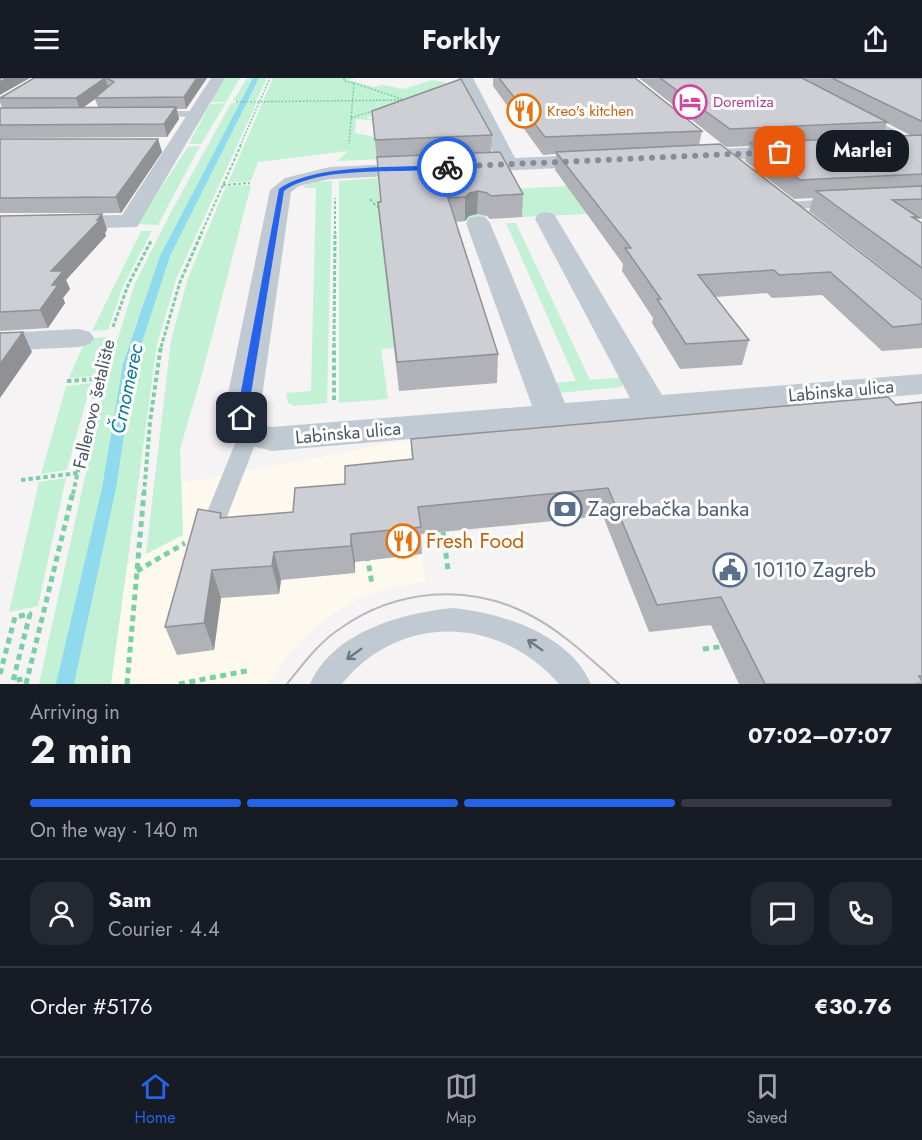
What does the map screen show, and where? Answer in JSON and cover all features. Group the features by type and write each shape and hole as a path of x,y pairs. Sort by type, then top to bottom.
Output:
{"street":[{"path":"0,224 129,222 181,144 195,114 218,78"},
{"path":"783,78 919,147"},
{"path":"472,79 508,164"},
{"path":"695,134 744,174"},
{"path":"158,144 181,144"},
{"path":"877,147 919,147"},
{"path":"670,157 806,151"},
{"path":"249,434 242,418 281,190 292,182 333,182 508,164 624,159"},
{"path":"777,200 812,228"},
{"path":"546,219 652,407"},
{"path":"478,223 553,415"},
{"path":"0,342 79,338"},
{"name":"Labinska ulica","path":"249,434 272,439 922,384"}],"lane":[{"path":"139,114 195,114"},
{"path":"777,200 842,203"},
{"path":"212,527 249,434"},
{"path":"324,684 349,656 387,632 429,620 476,620 521,635 562,663 577,684"}],"path":[{"path":"127,684 150,422 162,342 180,282 270,78"},
{"path":"344,78 344,81 355,82 406,100"},
{"path":"334,408 332,162 348,148 355,82"},
{"path":"227,103 406,100"},
{"path":"395,104 406,100"},
{"path":"351,118 384,107"},
{"path":"223,184 241,184"},
{"name":"Fallerovo šetalište","path":"111,333 128,285 152,237"},
{"name":"Fallerovo šetalište","path":"26,681 78,472 96,379 103,356"},
{"path":"67,381 96,379"},
{"path":"21,480 78,472"},
{"path":"136,571 212,527"},
{"path":"443,532 448,570"},
{"path":"367,546 372,584"},
{"path":"0,674 15,617 30,614 12,681 26,681"},
{"path":"703,649 738,645"},
{"path":"179,684 251,670"}],"shaded area":[{"path":"410,440 425,581 385,589 351,602 321,622 295,645 267,684 111,684 127,565 183,535 182,483"}],"green space":[{"path":"225,78 240,78 226,102 210,102"},
{"path":"247,78 267,78 256,101 233,101"},
{"path":"273,78 354,78 348,80 373,87 383,85 403,89 432,80 445,82 446,84 407,98 412,99 367,118 378,121 356,119 355,133 471,155 337,161 348,151 258,162 251,181 228,183"},
{"path":"257,102 177,277 157,344 111,684 39,684 110,364 135,283 231,103"},
{"path":"226,103 201,144 189,144 210,104"},
{"path":"200,146 158,225 137,224 188,147"},
{"path":"378,178 380,195 653,182 675,210 522,217 480,203 487,220 380,226 395,348 381,349 388,399 339,403 339,181"},
{"path":"332,181 327,403 294,406 288,403 286,393 311,391 316,188 303,188 312,183"},
{"path":"251,185 203,371 180,449 183,535 146,554 171,340 188,278 226,186"},
{"path":"506,223 516,223 590,380 622,377 624,384 620,387 559,393 550,383 576,381"},
{"path":"141,231 152,231 123,286 108,330 92,331"},
{"path":"107,337 94,376 69,378 86,339"},
{"path":"91,383 67,470 41,474 66,386"},
{"path":"66,478 38,606 9,612 39,482"}],"building":[{"path":"34,78 105,78 76,98 0,98"},
{"path":"106,78 197,78 184,97 95,98 114,82"},
{"path":"499,78 635,78 702,131 545,137"},
{"path":"660,78 802,78 887,122 730,129"},
{"path":"832,78 922,78 922,121 921,121"},
{"path":"461,79 492,135 375,140 372,111"},
{"path":"176,107 164,124 0,125 0,108"},
{"path":"922,135 922,174 800,180 750,143"},
{"path":"0,139 158,139 116,197 0,198"},
{"path":"720,144 922,300 922,324 893,327 830,272 779,275 774,270 698,275 749,340 686,344 657,299 661,299 625,248 631,248 556,152"},
{"path":"500,152 523,194 491,196 478,191 465,197 448,198 498,354 397,362 378,202 381,202 377,157"},
{"path":"922,186 922,199 892,200 918,217 912,217 922,223 922,268 816,191"},
{"path":"102,214 97,220 100,220 51,271 63,271 52,285 58,285 40,310 0,312 0,216"},
{"path":"23,332 0,364 0,333"},
{"path":"888,397 896,405 922,402 922,676 919,676 922,683 765,684 721,597 657,605 608,488 418,507 421,527 351,534 351,546 274,552 272,566 212,570 204,623 165,627 198,509 221,513 220,518 293,512 295,488 345,484 345,466 413,459 411,439"}],"waterway":[{"name":"Črnomerec","path":"65,684 109,488 129,364 165,256 256,78"}],"tram line":[{"path":"287,684 326,640 362,615 409,598 433,595 481,598 505,604 528,614 575,646 619,684"}],"way so far":[{"path":"447,167 780,152"}],"place":[{"name":"Doremiza","path":"690,102"},
{"name":"Kreo's kitchen","path":"524,111"},
{"name":"Marlei","path":"780,152"},
{"name":"Zagrebačka banka","path":"565,509"},
{"name":"Fresh Food","path":"403,541"},
{"name":"10110 Zagreb","path":"730,570"}],"route":[{"path":"242,418 281,190 292,182 330,173 447,167"}]}
